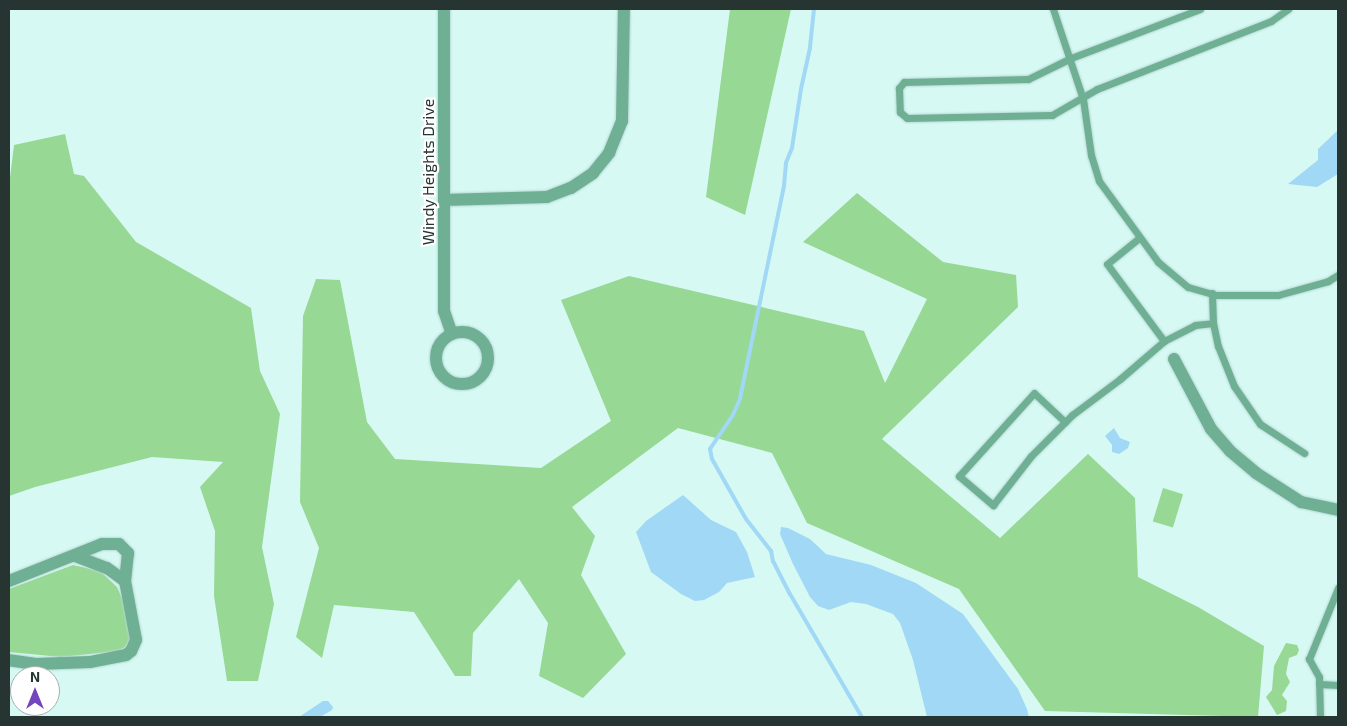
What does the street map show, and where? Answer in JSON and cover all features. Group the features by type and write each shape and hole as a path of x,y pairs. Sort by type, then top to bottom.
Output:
{"street":[{"name":"Windy Heights Drive","path":"444,9 444,311 452,334"},
{"path":"444,200 547,197 571,188 593,173 614,143 622,121 624,9"},
{"path":"452,334 471,334 486,348 488,354 486,368 478,379 472,382 466,384 452,382 441,374 438,368 436,355 438,349 441,343 452,334"},
{"path":"1174,359 1211,428 1230,451 1256,473 1301,502 1338,510"},
{"path":"9,581 102,544 119,544 128,553 126,581 136,640 131,651 126,655 68,664 36,664 9,660"},
{"path":"75,556 107,568 126,581"}],"lane":[{"path":"1053,9 1071,58 1082,99 1091,154 1099,182 1158,262 1188,287 1212,294 1278,295 1328,281 1338,274"},
{"path":"1200,9 1071,58 1023,80 904,82 899,88 900,112 907,118 1048,116 1082,99 1097,89 1271,20 1288,9"},
{"path":"1139,238 1107,264 1164,340"},
{"path":"1212,294 1213,323 1218,346 1234,386 1260,424 1304,453"},
{"path":"1065,422 1034,393 959,476 993,505 1031,456 1065,422 1164,340 1195,325 1213,323"},
{"path":"1320,717 1319,677 1309,659 1338,588"},
{"path":"1319,684 1338,685"}],"green space":[{"path":"730,9 791,9 745,215 706,197"},
{"path":"65,134 74,174 84,176 136,242 251,308 260,371 280,414 262,547 274,604 258,681 227,681 214,596 215,531 200,487 223,462 152,457 35,487 9,496 9,186 14,145"},
{"path":"857,193 943,262 1016,275 1018,307 882,439 1000,538 1088,454 1135,498 1138,577 1198,607 1264,646 1258,717 1045,711 959,589 807,523 772,453 678,428 572,507 595,536 581,575 626,654 583,698 539,676 548,623 519,579 473,633 471,676 455,676 414,612 334,605 322,658 296,637 319,548 300,502 303,316 316,279 340,280 367,422 395,459 541,468 611,421 561,300 629,276 864,331 885,383 927,299 803,242"},
{"path":"1163,488 1183,494 1173,528 1153,521"},
{"path":"73,565 100,571 117,587 124,603 130,640 125,647 118,651 61,657 9,652 9,589"},
{"path":"1286,643 1297,645 1299,650 1297,655 1289,658 1286,674 1290,682 1282,695 1287,701 1286,711 1277,715 1266,697 1272,690 1274,666"}],"water":[{"path":"1338,130 1338,174 1317,187 1288,184 1318,160 1318,149"},
{"path":"1114,428 1120,438 1130,442 1128,448 1119,454 1112,452 1112,445 1105,436"},
{"path":"683,495 711,520 736,532 747,552 755,577 727,583 719,592 704,600 695,601 681,594 651,572 636,532 646,521"},
{"path":"781,527 788,528 810,539 826,554 871,565 916,583 963,614 1018,689 1029,717 927,717 913,660 900,623 893,614 866,604 851,602 829,610 818,606 810,597 793,564 780,534"},
{"path":"323,701 328,701 333,707 332,710 320,717 299,717"}],"waterway":[{"path":"814,9 810,48 801,89 792,148 786,163 784,186 740,399 733,415 710,449 712,459 746,519 771,551 773,561 790,594 862,717"}]}
